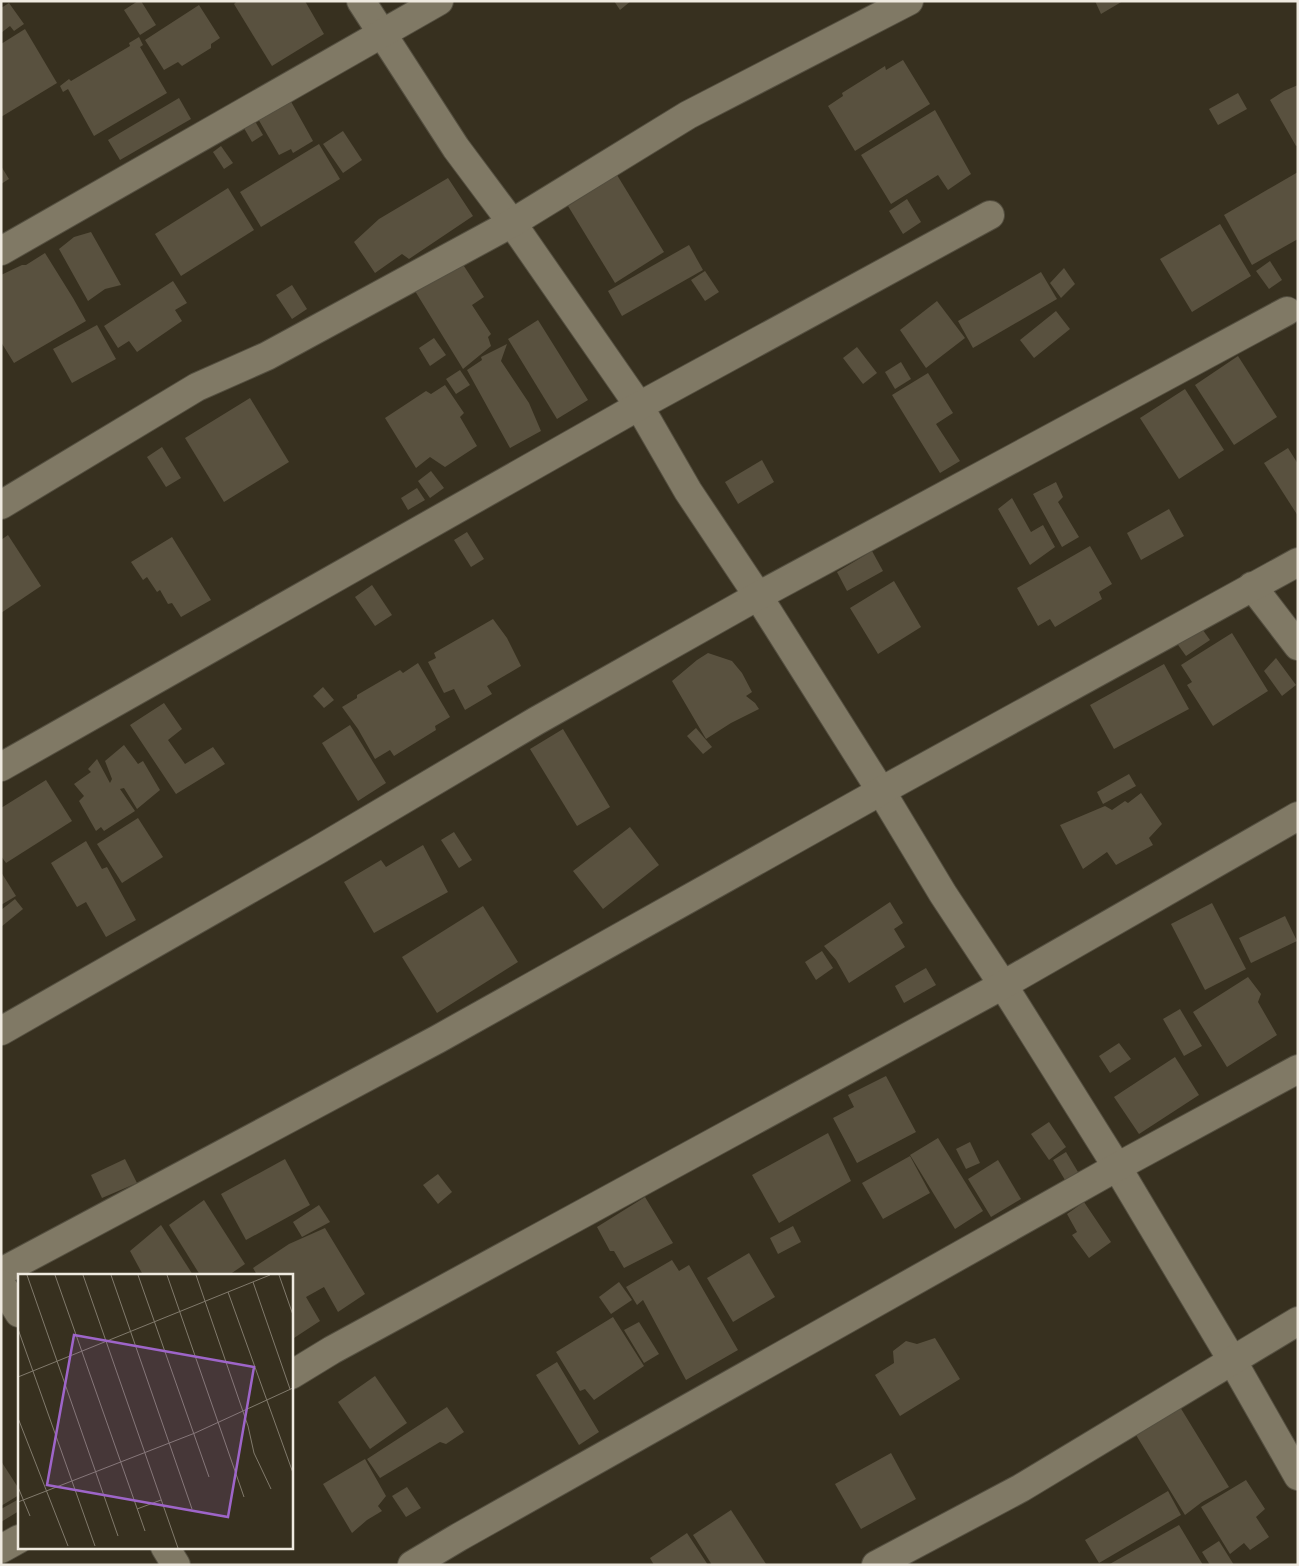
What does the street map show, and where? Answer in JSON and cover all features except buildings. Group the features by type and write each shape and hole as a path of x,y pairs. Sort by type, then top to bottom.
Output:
{"street":[{"path":"362,1 456,148 512,223 639,406 688,490 758,596 881,791 943,894 1003,985 1117,1167 1232,1360 1298,1476"},
{"path":"1,251 439,1"},
{"path":"1,505 197,387 267,356 512,223 688,115 909,1"},
{"path":"1,767 639,406 990,215"},
{"path":"1,1031 318,850 536,721 758,596 1287,311"},
{"path":"1,1272 438,1039 881,791 1298,562"},
{"path":"1252,586 1298,646"},
{"path":"292,1374 332,1350 1003,985 1298,816"},
{"path":"412,1565 1117,1167 1298,1069"},
{"path":"1,1284 18,1311"},
{"path":"876,1565 1022,1488 1298,1321"},
{"path":"1,1549 18,1540"},
{"path":"166,1548 176,1565"}]}
